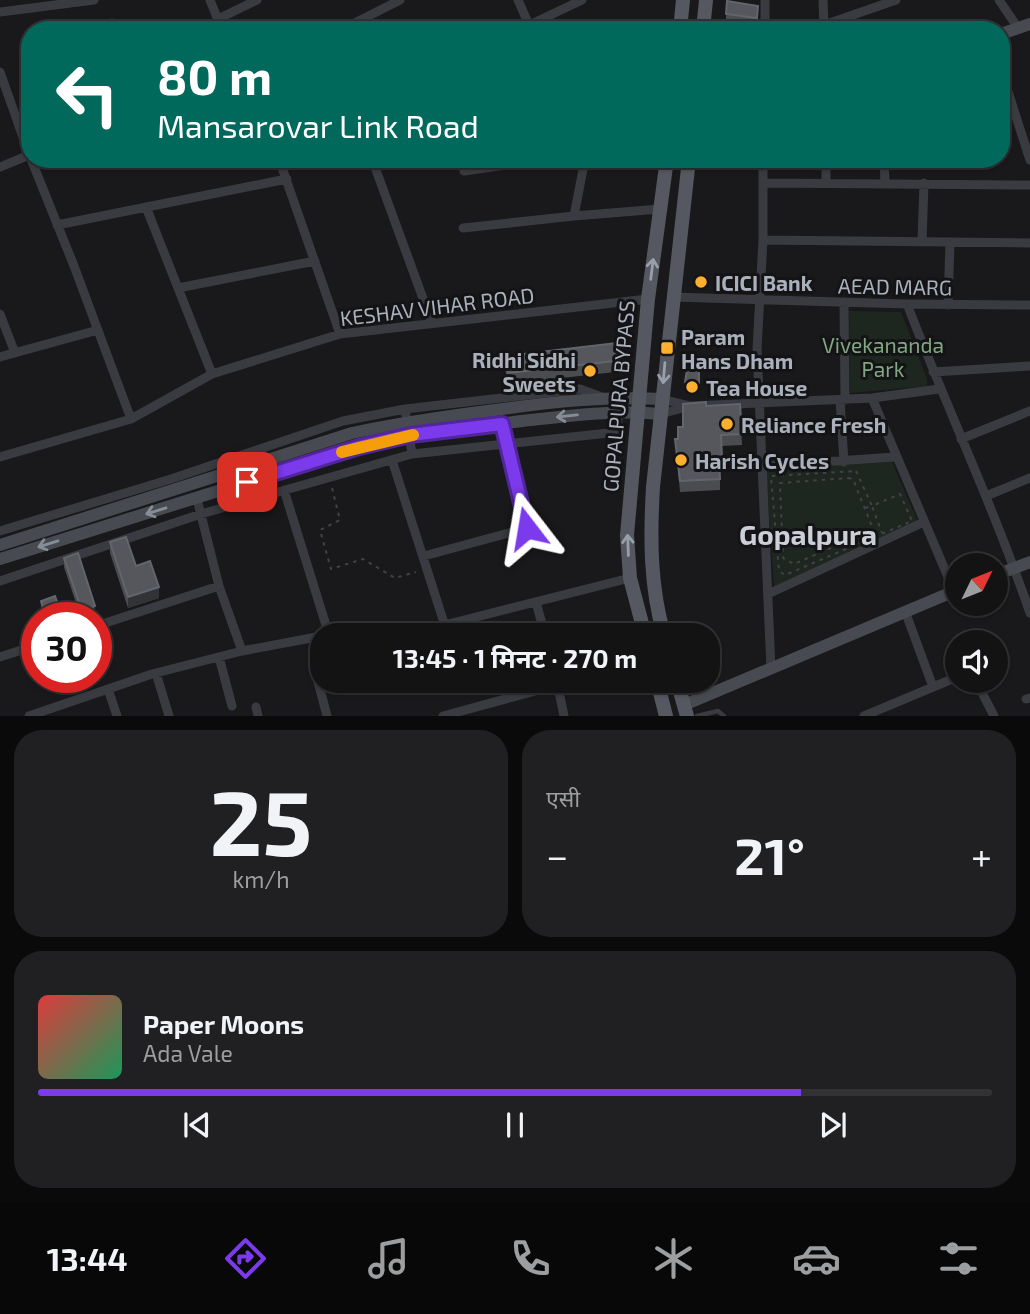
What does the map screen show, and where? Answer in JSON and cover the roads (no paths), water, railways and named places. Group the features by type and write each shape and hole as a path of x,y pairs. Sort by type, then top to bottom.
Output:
{"main road":[{"path":"681,21 683,0"},
{"path":"704,21 706,0"},
{"name":"GOPALPURA BYPASS","path":"642,623 630,578 627,535 648,299 666,168"},
{"name":"GOPALPURA BYPASS","path":"661,623 652,579 650,539 672,297 688,168"},
{"path":"660,693 666,716"},
{"path":"680,693 685,710"}],"street":[{"path":"0,12 94,0"},
{"path":"210,0 218,19 257,0"},
{"path":"359,21 400,0"},
{"path":"518,0 527,21"},
{"path":"537,21 582,0"},
{"path":"765,0 765,21"},
{"path":"823,0 824,21"},
{"path":"842,21 896,0"},
{"path":"999,0 1024,26"},
{"path":"0,72 4,101 21,127"},
{"path":"1010,98 1030,160"},
{"path":"0,167 21,160"},
{"path":"34,168 131,419"},
{"path":"282,168 340,334"},
{"path":"375,168 432,323"},
{"path":"464,171 485,168"},
{"path":"574,216 582,168"},
{"path":"763,168 763,240 757,349 771,669"},
{"path":"826,168 826,183"},
{"path":"884,168 885,182"},
{"path":"57,225 286,179"},
{"path":"763,183 1030,185"},
{"path":"922,242 924,183"},
{"path":"146,207 212,374"},
{"path":"463,228 660,209"},
{"path":"763,240 1030,243"},
{"path":"948,305 950,242"},
{"path":"178,288 315,261"},
{"name":"AEAD MARG","path":"672,297 1030,305"},
{"name":"KESHAV VIHAR ROAD","path":"0,457 131,419 212,374 340,334 648,299"},
{"path":"844,302 844,462"},
{"path":"906,304 939,389 986,496 1030,613"},
{"path":"0,314 15,353"},
{"path":"0,357 98,330"},
{"path":"933,372 1029,369"},
{"path":"0,531 172,485 406,415 603,398 638,405 691,406 843,400 939,389"},
{"path":"872,398 895,457 945,567"},
{"path":"0,559 359,447 410,435 618,411 638,405"},
{"path":"661,406 691,406"},
{"path":"0,581 201,514 412,454 618,432 618,411"},
{"path":"961,439 1030,411"},
{"path":"406,415 412,454"},
{"path":"424,556 527,528 502,424"},
{"path":"761,466 895,457"},
{"path":"392,460 444,623"},
{"path":"986,496 1030,478"},
{"path":"0,545 93,516 172,485"},
{"path":"284,490 323,623"},
{"path":"197,499 219,586 242,651"},
{"path":"768,594 924,522"},
{"path":"1008,570 1030,562"},
{"path":"457,623 630,578"},
{"path":"112,621 219,586"},
{"path":"685,710 771,669 945,595"},
{"path":"536,603 542,623"},
{"path":"905,611 933,687"},
{"path":"112,687 242,651 310,638"},
{"path":"0,657 21,650"},
{"path":"219,657 232,706"},
{"path":"156,673 169,716"},
{"path":"864,716 945,682"},
{"path":"33,715 94,693"},
{"path":"110,693 117,716"},
{"path":"321,693 327,716"},
{"path":"443,716 522,693"},
{"path":"559,693 564,716"},
{"path":"982,693 994,716"}],"lane":[{"path":"697,716 718,711 724,716"}],"place":[{"name":"ICICI Bank","path":"701,282"},
{"name":"Param Hans Dham","path":"667,348"},
{"name":"Ridhi Sidhi Sweets","path":"590,371"},
{"name":"Tea House","path":"692,387"},
{"name":"Reliance Fresh","path":"727,424"},
{"name":"Harish Cycles","path":"681,460"}],"district":[{"name":"Gopalpura","path":"808,534"}],"park label":[{"name":"Vivekananda Park","path":"883,356"}]}
